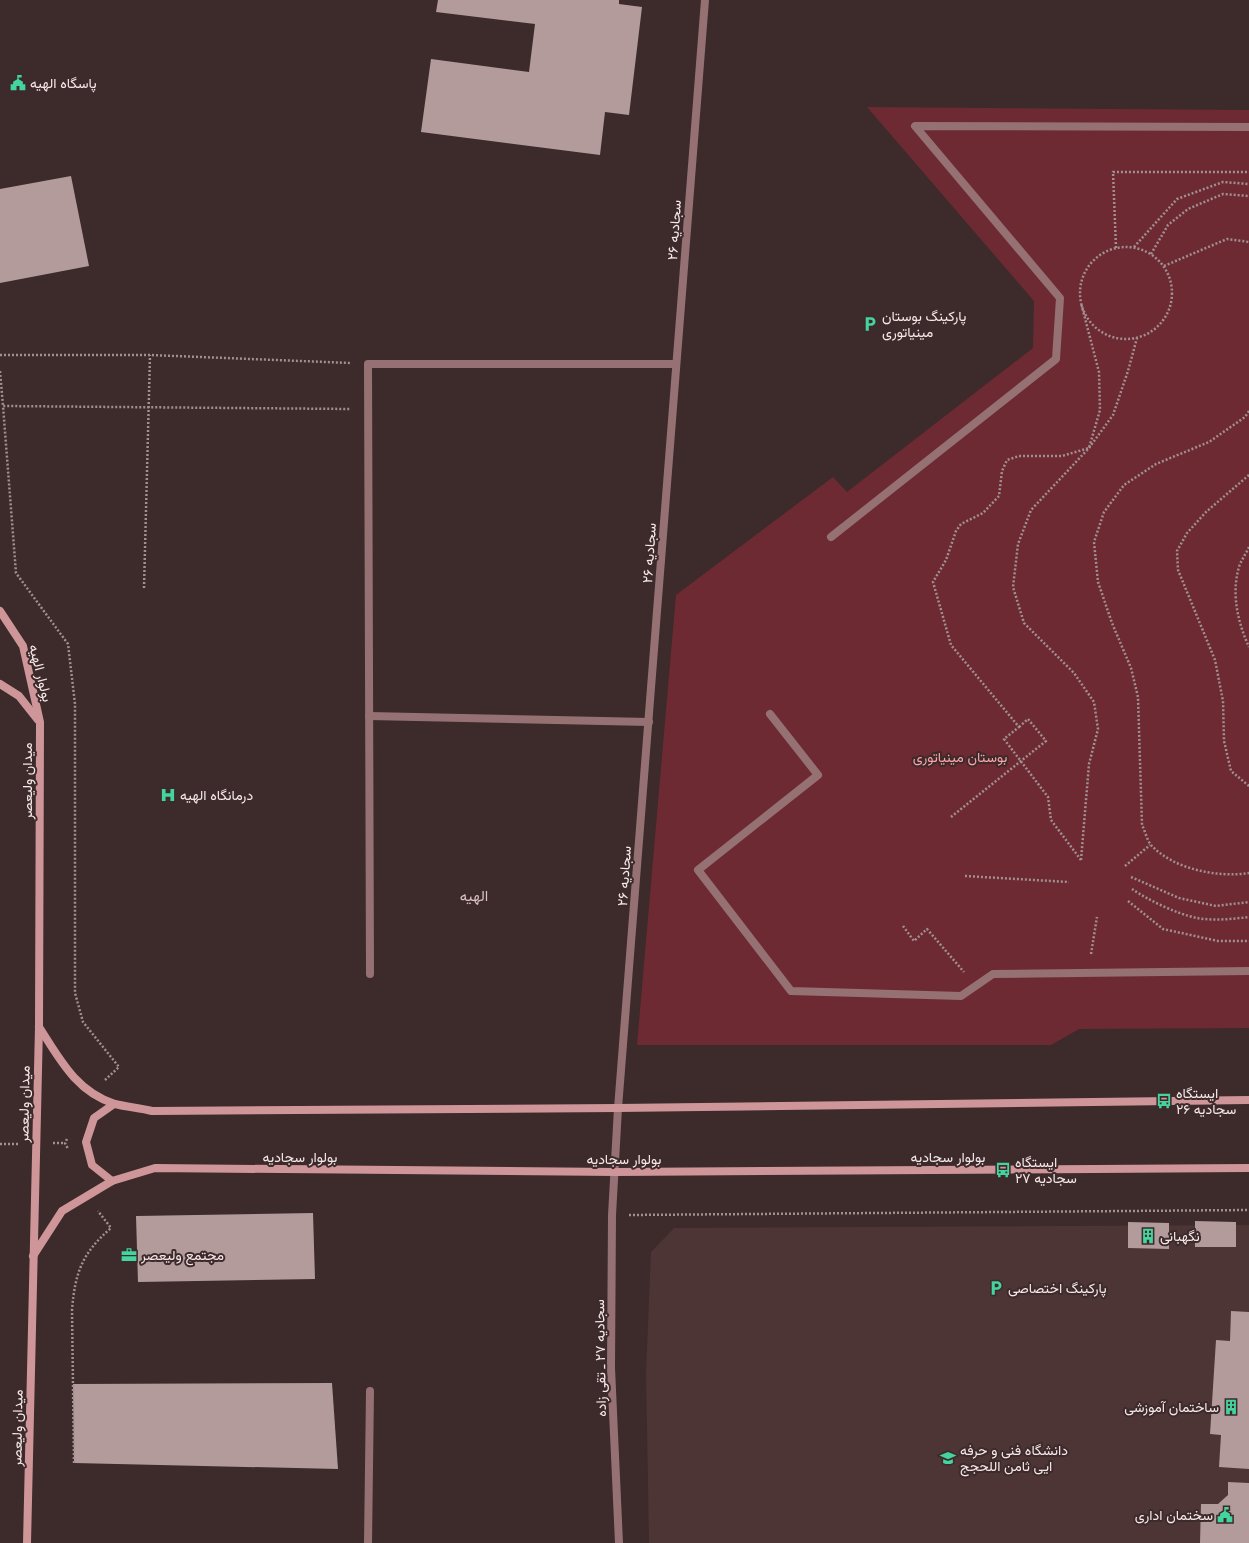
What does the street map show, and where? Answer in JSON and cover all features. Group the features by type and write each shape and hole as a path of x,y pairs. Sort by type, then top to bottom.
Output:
{"main road":[{"name":"بولوار الهیه","path":"0,611 23,646 40,722"},
{"name":"میدان ولیعصر","path":"0,684 19,696 40,722 39,1026 27,1543"},
{"path":"39,1026 68,1072 90,1092 114,1104 152,1110 618,1108 1249,1100"},
{"path":"112,1181 92,1165 86,1142 94,1118 114,1104"},
{"name":"بولوار سجادیه","path":"33,1256 62,1211 112,1181 155,1168 616,1172 1249,1168"}],"street":[{"name":"سجادیه ۲۶","path":"616,1172 618,1108 705,0"},
{"path":"831,537 1056,359 1060,298 915,126 1249,127"},
{"path":"370,974 368,364 676,364"},
{"path":"770,714 818,775 698,870 791,991 961,996 993,974 1249,971"},
{"path":"369,716 649,722"},
{"name":"سجادیه ۲۷ ـ تقی زاده","path":"616,1172 612,1216 611,1368 619,1543"},
{"path":"368,1543 370,1391"}],"path":[{"path":"1116,248 1113,172 1249,172"},
{"path":"1134,247 1177,199 1223,182 1249,184"},
{"path":"1151,254 1168,226 1188,209 1223,194 1249,196"},
{"path":"1164,266 1227,239 1249,242"},
{"path":"1081,303 1088,320 1102,332 1119,338 1137,338 1153,331 1165,318 1172,301 1171,282 1164,266 1151,254 1134,247 1116,248 1099,255 1087,268 1081,285 1081,303 1099,372 1100,410 1089,448"},
{"path":"951,817 1021,761 1046,741 1028,719 1004,739 1021,761 1048,797 1051,820 1081,860 1090,764 1098,729 1094,702 1074,673 1024,623 1013,587 1018,544 1031,510 1089,448 1113,415 1128,372 1137,338"},
{"path":"0,355 150,355 368,364"},
{"path":"144,588 150,355"},
{"path":"0,371 16,573 68,644 75,704 75,993 84,1022 119,1067 90,1092"},
{"path":"3,406 368,409"},
{"path":"1249,411 1245,417 1209,442 1156,464 1124,485 1104,512 1094,542 1098,582 1112,623 1131,668 1138,697 1142,825 1150,844 1176,863 1204,872 1235,875 1249,873"},
{"path":"1019,727 951,645 933,582 946,560 956,531 961,524 984,513 999,496 1002,471 1007,460 1019,456 1062,456 1089,448"},
{"path":"1249,475 1206,512 1187,533 1177,551 1178,570 1215,660 1223,701 1224,741 1231,771 1249,786"},
{"path":"1249,547 1239,567 1235,596 1238,618 1249,647"},
{"path":"1125,866 1150,844"},
{"path":"965,876 1069,882"},
{"path":"1131,877 1180,898 1216,906 1249,902"},
{"path":"1132,889 1147,900 1196,918 1230,920 1249,917"},
{"path":"1128,901 1164,928 1218,940 1249,941"},
{"path":"1088,973 1097,917"},
{"path":"903,926 914,941 927,929 976,986"},
{"path":"68,1137 65,1143 70,1156"},
{"path":"74,1463 72,1310 74,1285 85,1257 96,1240 110,1228 87,1196"},
{"path":"612,1216 1249,1210"}],"shaded area":[{"name":"دانشگاه فنی و حرفه ایی ثامن اللحجج","path":"1249,1225 1249,1543 649,1543 646,1373 651,1252 674,1228"}],"green space":[{"name":"بوستان مینیاتوری","path":"867,107 1249,110 1249,1028 1079,1029 1051,1045 637,1045 676,595 833,477 847,492 1033,348 1034,301"}],"building":[{"path":"438,0 619,0 619,4 642,7 629,115 605,112 600,155 421,132 431,59 529,72 535,24 436,12"},
{"path":"71,176 89,266 0,283 0,189"},
{"path":"313,1213 315,1279 138,1282 136,1216"},
{"name":"نگهبانی","path":"1195,1221 1236,1222 1236,1247 1195,1247"},
{"name":"نگهبانی","path":"1128,1222 1169,1223 1169,1249 1128,1248"},
{"name":"ساختمان آموزشی","path":"1231,1311 1249,1312 1249,1469 1219,1467 1221,1435 1210,1434 1216,1340 1230,1341"},
{"path":"332,1383 338,1469 74,1463 73,1384"},
{"name":"سختمان اداری","path":"1228,1482 1249,1483 1249,1543 1200,1543 1201,1504 1218,1504 1228,1495"}],"place":[{"name":"پاسگاه الهیه","path":"18,83"},
{"name":"پارکینگ بوستان مینیاتوری","path":"870,324"},
{"name":"درمانگاه الهیه","path":"168,795"},
{"name":"ایستگاه سجادیه ۲۶","path":"1164,1101"},
{"name":"ایستگاه سجادیه ۲۷","path":"1003,1170"},
{"name":"نگهبانی","path":"1148,1236"},
{"name":"مجتمع ولیعصر","path":"129,1255"},
{"name":"پارکینگ اختصاصی","path":"996,1288"},
{"name":"ساختمان آموزشی","path":"1231,1407"},
{"name":"دانشگاه فنی و حرفه ایی ثامن اللحجج","path":"948,1458"},
{"name":"سختمان اداری","path":"1225,1515"}],"district":[{"name":"الهیه","path":"474,895"}]}
